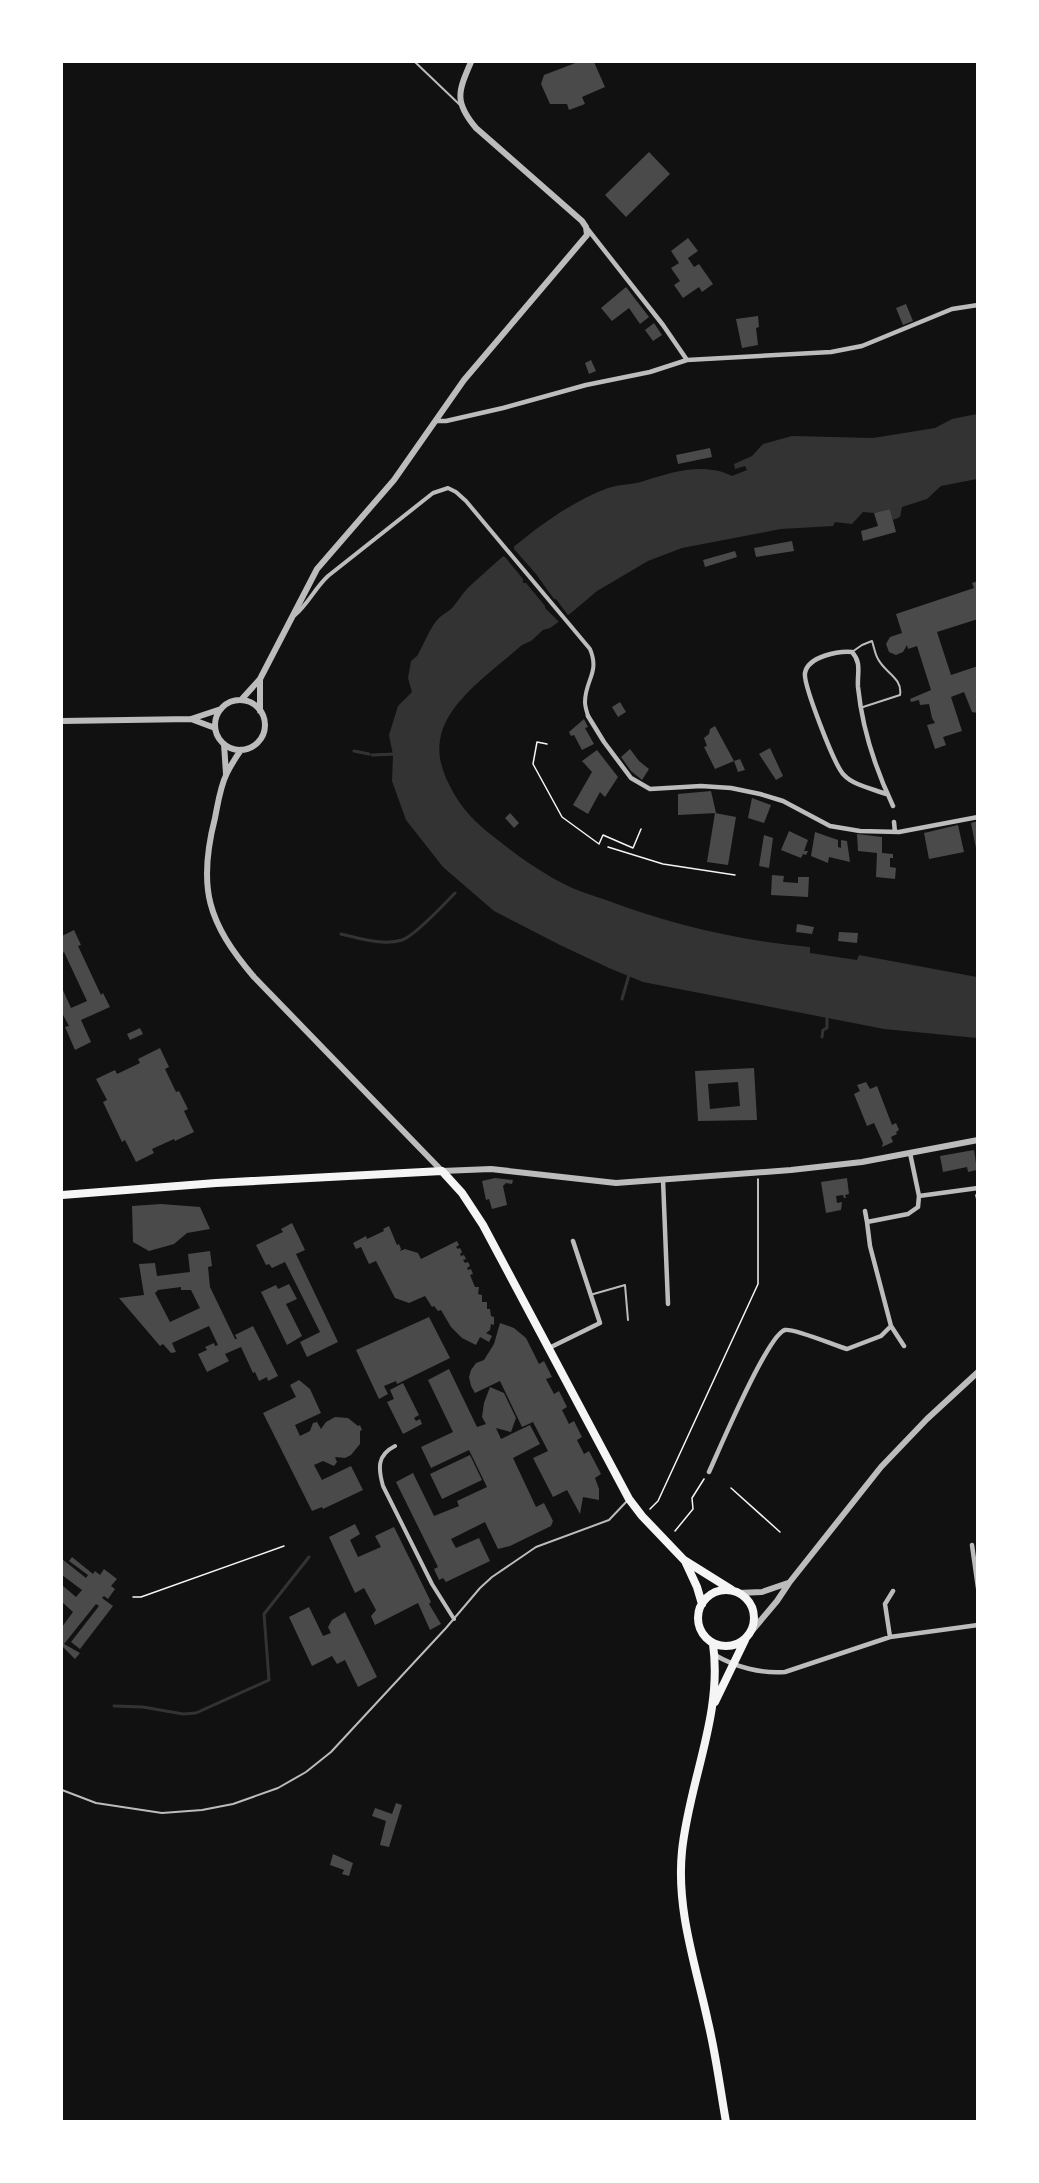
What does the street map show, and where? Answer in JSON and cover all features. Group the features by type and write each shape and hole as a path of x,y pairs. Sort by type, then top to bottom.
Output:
{"main road":[{"path":"62,1195 222,1183 442,1171 462,1193 479,1218 629,1499 684,1560 745,1597 753,1613 754,1623 714,1704 698,1768 682,1851 681,1894 685,1926 708,2023 726,2121"},
{"path":"684,1560 702,1604"},
{"path":"735,1592 714,1593 702,1604 698,1613 698,1622 706,1639 713,1644 730,1646 748,1636"},
{"path":"713,1644 715,1655 714,1704"}],"street":[{"path":"471,62 459,94 462,107 476,128 582,221 663,325 687,360"},
{"path":"62,721 191,718 241,700 260,679 317,569 394,480 464,380 587,235 586,227"},
{"path":"435,421 446,421 503,408 586,385 650,372 687,360 831,352 862,346 952,309 978,305"},
{"path":"292,618 328,576 440,489 448,488 456,492 491,531 592,654 594,668 585,703 588,716 604,742 632,778 650,789 701,786 731,788 783,801 830,826 860,831 895,832 978,817"},
{"path":"886,794 846,778 840,771 806,681 805,673 815,659 852,652 858,661 858,685 868,737 886,794 893,806"},
{"path":"260,679 260,711 264,722 261,739 241,750 226,774 210,837 206,867 210,906 220,932 254,977 442,1171 491,1169 616,1183 758,1173 862,1162 978,1140"},
{"path":"241,700 255,706 260,711"},
{"path":"220,709 215,721 216,734 224,744 241,750"},
{"path":"191,718 215,728"},
{"path":"224,744 226,774"},
{"path":"894,822 895,832"},
{"path":"867,1222 914,1212 918,1207 919,1197 909,1153"},
{"path":"663,1180 668,1304"},
{"path":"919,1197 977,1188"},
{"path":"865,1211 870,1246 891,1326 904,1346"},
{"path":"549,1348 600,1323 573,1241"},
{"path":"709,1472 762,1359 779,1334 790,1330 847,1350 881,1336 891,1326"},
{"path":"748,1636 881,1467 927,1419 978,1372"},
{"path":"395,1446 386,1450 380,1462 383,1486 432,1584 454,1619"},
{"path":"972,1545 978,1588"},
{"path":"735,1592 762,1592 789,1582"},
{"path":"891,1637 885,1604 894,1591"},
{"path":"715,1655 734,1664 768,1672 785,1672 891,1637 978,1626"}],"lane":[{"path":"415,62 462,107"},
{"path":"852,652 872,641 878,658 900,684 901,689 900,695 862,707"},
{"path":"590,1295 626,1285 628,1320"},
{"path":"62,1790 96,1803 162,1813 202,1810 233,1804 278,1788 306,1772 331,1752 480,1588 525,1553 609,1520 622,1509 629,1499"}],"path":[{"path":"547,744 537,742 533,764 562,817 599,844 603,835 633,848 641,829"},
{"path":"608,848 663,864 735,875"},
{"path":"642,1516 658,1501 758,1284 758,1173"},
{"path":"977,1188 978,1205"},
{"path":"675,1531 693,1509 692,1498 709,1472"},
{"path":"731,1488 780,1532"},
{"path":"133,1597 141,1597 284,1546"}],"shaded area":[{"path":"977,414 977,479 941,486 927,499 902,507 900,517 893,520 890,509 874,513 863,512 852,524 835,522 833,526 781,529 682,548 648,561 597,591 571,613 522,645 487,674 453,709 441,735 439,750 446,778 458,800 475,821 518,855 564,884 631,909 707,931 758,941 810,947 810,953 857,960 859,955 977,977 977,1038 884,1029 643,982 560,945 494,911 443,867 406,820 392,781 393,755 389,735 398,706 412,692 408,678 411,661 417,656 436,621 451,609 468,588 518,543 553,517 608,488 677,472 699,469 732,476 747,470 745,466 735,469 734,464 752,456 763,444 792,436 873,438 935,428 952,419"}],"pier":[{"path":"514,544 514,549 570,618 561,624 526,583 523,583 523,579 505,557 500,555"}],"building":[{"path":"578,62 594,62 605,87 582,97 585,104 569,110 567,104 550,104 541,84 544,75"},
{"path":"649,152 670,174 626,217 605,195"},
{"path":"688,238 698,251 688,258 694,267 699,264 713,284 702,292 699,287 683,298 674,285 680,281 671,268 679,263 671,251"},
{"path":"626,287 649,317 640,324 629,308 612,321 601,308"},
{"path":"906,304 913,321 903,325 896,308"},
{"path":"758,316 759,327 756,328 758,345 742,348 736,319"},
{"path":"654,323 662,335 653,341 645,330"},
{"path":"591,360 596,371 589,374 585,363"},
{"path":"710,448 712,457 678,464 676,455"},
{"path":"890,509 896,532 863,541 861,531 878,526 874,513"},
{"path":"792,541 794,551 756,557 754,548"},
{"path":"735,551 737,557 705,567 703,560"},
{"path":"978,581 978,619 937,632 951,675 978,666 978,713 972,712 964,692 951,697 962,731 943,737 946,745 935,749 927,725 935,723 929,704 920,705 919,700 911,702 910,699 931,690 917,646 908,649 907,645 903,652 896,655 889,652 886,644 890,637 902,633 896,614 974,588 972,583"},
{"path":"620,702 626,712 618,717 612,707"},
{"path":"584,719 588,727 585,728 594,744 582,750 574,735 571,736 569,732"},
{"path":"715,726 734,761 715,769 704,747 707,746 704,738"},
{"path":"770,748 783,776 776,780 759,754"},
{"path":"630,749 649,769 642,780 631,771 621,757"},
{"path":"597,750 618,777 605,797 600,792 588,814 573,805 592,772 582,761"},
{"path":"740,759 745,770 738,772 734,761"},
{"path":"711,791 716,813 678,815 678,794"},
{"path":"752,798 771,805 764,823 748,818"},
{"path":"510,813 519,823 514,828 505,818"},
{"path":"715,813 736,817 728,865 707,862"},
{"path":"978,821 978,848 976,848 971,823"},
{"path":"958,825 964,852 929,859 924,833"},
{"path":"789,831 808,840 804,851 808,851 801,858 781,850"},
{"path":"815,832 838,840 838,847 841,848 841,840 847,841 850,862 829,857 828,863 811,856"},
{"path":"857,834 882,837 882,853 893,854 893,858 890,858 890,867 896,868 895,879 876,877 877,853 858,851"},
{"path":"764,835 773,838 769,868 759,866"},
{"path":"772,875 784,876 783,882 798,883 798,877 809,877 808,897 771,895"},
{"path":"797,924 814,927 812,934 796,932"},
{"path":"74,930 81,945 78,946 101,995 103,993 110,1007 81,1020 91,1042 75,1050 65,1027 69,1026 62,1013 62,988 71,1008 87,1001 64,952 62,954 62,936"},
{"path":"839,932 858,933 857,943 838,941"},
{"path":"140,1028 143,1034 130,1040 127,1034"},
{"path":"160,1048 169,1067 165,1069 176,1092 179,1091 188,1109 184,1111 194,1132 152,1149 154,1153 136,1162 125,1140 122,1142 103,1102 107,1100 96,1079 115,1070 117,1074 140,1063 138,1059"},
{"path":"754,1068 757,1120 698,1121 695,1071","holes":["738,1082 740,1106 710,1109 708,1084"]},
{"path":"866,1082 870,1089 877,1086 892,1125 896,1123 899,1130 891,1137 893,1142 882,1147 883,1143 874,1123 867,1126 854,1094 860,1091 857,1085"},
{"path":"974,1150 977,1170 968,1172 967,1167 943,1172 940,1156"},
{"path":"495,1178 513,1180 512,1184 506,1183 503,1186 507,1205 492,1209 489,1199 486,1200 482,1181"},
{"path":"847,1178 849,1194 845,1195 846,1198 843,1195 836,1196 837,1203 842,1202 841,1210 826,1213 821,1182"},
{"path":"161,1204 200,1207 210,1229 187,1233 174,1244 149,1251 133,1242 132,1206"},
{"path":"292,1223 305,1250 296,1254 338,1342 307,1357 300,1342 320,1332 285,1262 272,1268 269,1264 266,1265 256,1245 283,1232 281,1229"},
{"path":"389,1226 397,1245 399,1244 400,1251 405,1249 418,1253 421,1259 457,1241 459,1245 456,1247 460,1248 461,1256 464,1255 466,1259 463,1260 470,1266 467,1268 471,1269 473,1274 470,1275 475,1287 479,1287 478,1294 482,1295 482,1302 487,1302 487,1309 490,1309 491,1316 494,1317 494,1325 491,1324 490,1330 486,1333 492,1336 489,1342 480,1337 476,1345 462,1338 451,1327 441,1310 438,1311 434,1306 432,1307 425,1296 409,1303 395,1298 376,1261 369,1264 361,1247 356,1249 353,1243 366,1236 367,1239 384,1231 383,1229"},
{"path":"210,1251 212,1266 208,1267 210,1287 235,1339 237,1339 235,1335 253,1326 278,1376 268,1381 267,1377 259,1381 241,1347 225,1354 229,1361 207,1372 198,1354 207,1350 205,1347 214,1343 215,1346 218,1345 209,1326 172,1343 176,1352 171,1353 163,1344 160,1346 119,1298 144,1295 139,1264 155,1263 157,1276 190,1272 188,1254","holes":["181,1287 181,1290 191,1290 200,1308 170,1322 155,1293 158,1290"]},
{"path":"289,1284 297,1299 286,1304 302,1336 287,1345 261,1292 276,1285 278,1289"},
{"path":"429,1317 450,1358 397,1384 396,1381 384,1386 388,1394 379,1399 356,1350"},
{"path":"500,1323 514,1328 526,1338 539,1364 544,1361 552,1377 546,1379 554,1394 559,1391 567,1407 562,1410 569,1424 574,1421 582,1437 577,1440 584,1454 589,1451 601,1474 595,1478 599,1489 599,1500 583,1497 580,1514 567,1490 553,1497 533,1458 548,1451 533,1422 522,1427 500,1381 475,1393 471,1386 469,1377 471,1370 476,1363 484,1360 494,1344"},
{"path":"449,1369 477,1427 486,1424 482,1417 490,1387 504,1393 516,1418 511,1432 496,1428 501,1439 530,1425 540,1444 513,1458 536,1507 544,1503 553,1521 551,1526 510,1546 498,1549 485,1522 451,1539 456,1548 479,1538 490,1561 446,1582 443,1578 439,1580 434,1569 438,1567 396,1482 413,1473 434,1516 459,1506 457,1501 487,1487 469,1450 431,1468 421,1447 453,1432 428,1380"},
{"path":"299,1380 310,1389 321,1413 295,1425 300,1436 310,1431 313,1423 317,1422 321,1429 326,1422 335,1417 348,1418 358,1426 360,1425 362,1430 360,1431 360,1444 351,1455 345,1458 335,1457 337,1462 334,1466 323,1461 314,1465 322,1480 351,1466 363,1490 323,1509 322,1507 312,1511 263,1413 296,1397 290,1385"},
{"path":"403,1383 419,1415 414,1418 416,1421 420,1419 422,1424 403,1434 387,1402 394,1399 390,1390"},
{"path":"470,1455 482,1480 442,1499 430,1474"},
{"path":"355,1524 360,1534 350,1540 358,1557 381,1547 375,1536 394,1527 431,1602 429,1604 441,1624 430,1630 418,1603 375,1625 371,1616 376,1610 364,1588 355,1593 329,1537"},
{"path":"72,1557 93,1574 95,1571 100,1575 104,1569 117,1579 111,1586 115,1589 108,1599 104,1596 102,1598 113,1606 80,1649 71,1642 99,1606 96,1604 64,1644 80,1653 75,1659 62,1646 62,1627 73,1612 62,1602 62,1585 76,1597 82,1590 62,1575 62,1559 86,1578 88,1575 69,1561"},
{"path":"309,1607 323,1636 331,1633 328,1627 332,1620 345,1612 377,1677 358,1687 345,1660 337,1664 332,1656 312,1666 289,1617"},
{"path":"396,1803 402,1805 389,1847 380,1845 386,1821 372,1816 375,1808 392,1814"},
{"path":"333,1854 353,1863 349,1876 342,1874 344,1870 330,1865"}],"waterway":[{"path":"354,751 369,754"},
{"path":"372,755 395,754"},
{"path":"341,934 379,942 402,940 422,926 455,893"},
{"path":"622,999 629,975"},
{"path":"822,1037 823,1030 827,1028 827,1017"},
{"path":"114,1706 143,1707 183,1714 196,1713 269,1680 264,1614 309,1557"}]}
